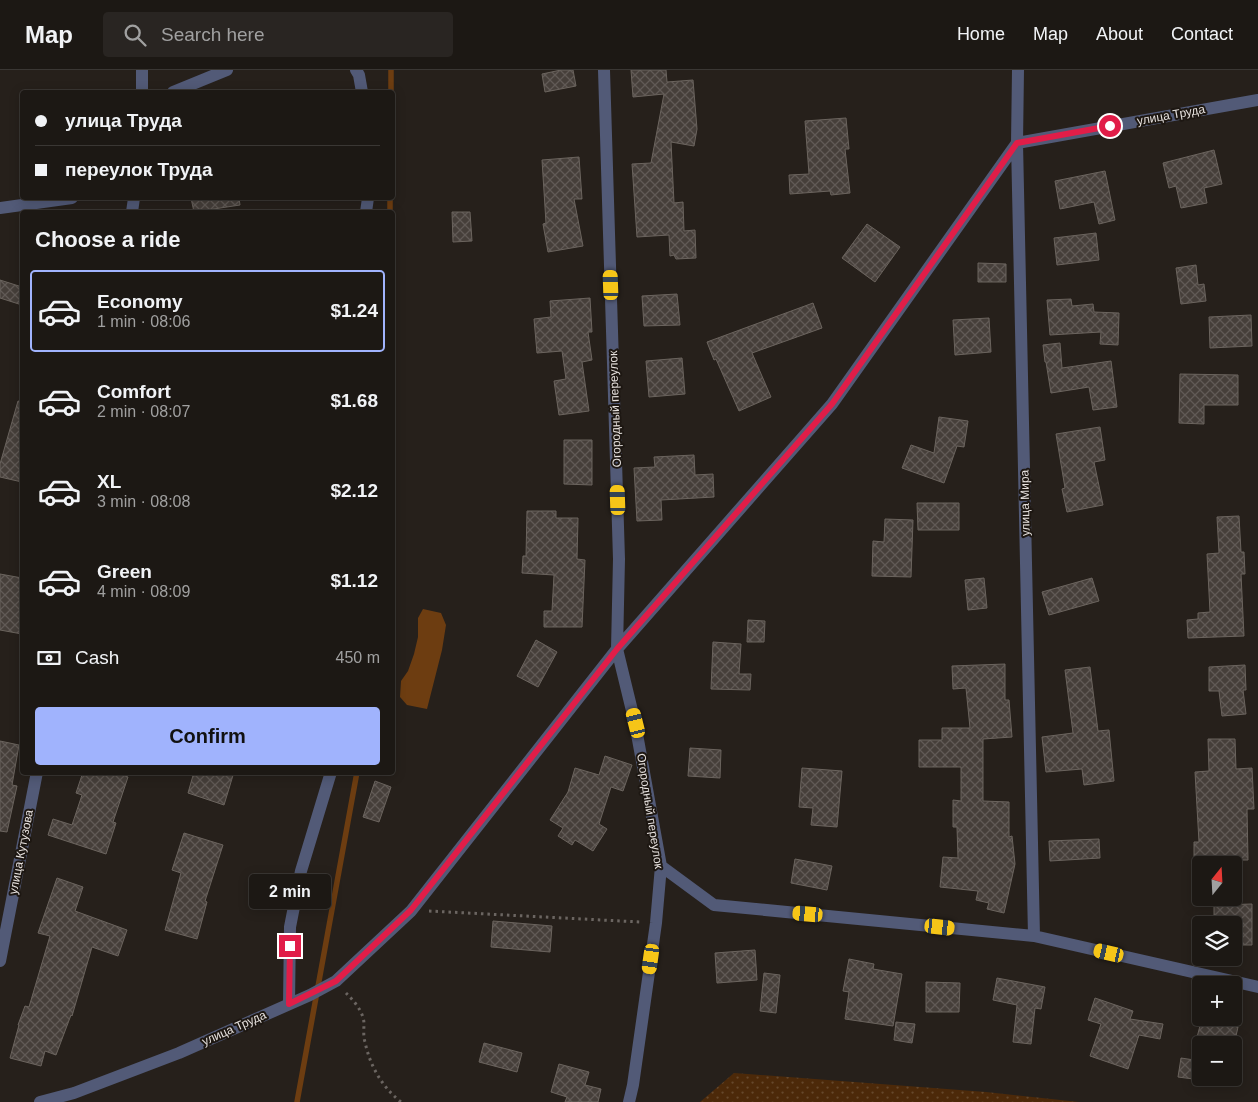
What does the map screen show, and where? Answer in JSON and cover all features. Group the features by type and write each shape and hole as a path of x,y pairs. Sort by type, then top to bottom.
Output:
{"street":[{"path":"142,70 142,90"},
{"path":"178,90 227,70"},
{"path":"356,70 359,75 362,90"},
{"name":"Огородный переулок","path":"604,70 619,559 617,649 636,723 661,866 656,923 634,1085 629,1102"},
{"name":"улица Мира","path":"1018,70 1017,143 1034,936"},
{"name":"улица Труда","path":"40,1102 74,1093 179,1053 310,995 333,983 411,910 617,649 832,404 1017,143 1258,100"},
{"path":"0,208 58,200"},
{"name":"улица Кутузова","path":"0,961 36,775"},
{"path":"289,1004 290,927 300,871 331,775"},
{"path":"661,866 714,905 1034,936 1258,988"}],"path":[{"path":"411,910 656,923"},
{"path":"333,983 356,1002 364,1020 364,1041 374,1069 386,1088 401,1102"}],"shaded area":[{"path":"423,609 441,613 446,625 442,650 427,709 407,705 400,697 401,681 408,671 414,654 418,637 418,618"},
{"path":"734,1073 986,1092 1079,1102 700,1102"}],"building":[{"path":"561,70 573,70 576,86 545,92 542,74"},
{"path":"631,70 666,70 667,82 693,80 697,129 694,146 671,142 674,203 683,202 684,231 695,230 696,258 676,259 674,255 670,256 669,235 637,237 632,164 651,163 664,94 633,97"},
{"path":"846,118 849,149 845,149 850,193 831,195 830,191 790,194 789,175 809,174 805,121"},
{"path":"1214,150 1222,184 1204,188 1207,203 1181,208 1176,186 1169,188 1163,163"},
{"path":"579,157 582,199 574,199 583,246 548,252 543,224 546,223 542,160"},
{"path":"1105,171 1115,220 1099,224 1094,202 1060,209 1055,181"},
{"path":"191,200 239,200 240,205 194,210"},
{"path":"452,212 470,212 472,241 453,242"},
{"path":"867,224 900,247 875,282 842,258"},
{"path":"1096,233 1099,260 1057,265 1054,238"},
{"path":"978,263 1006,264 1006,282 978,282"},
{"path":"1196,265 1198,285 1204,284 1206,301 1181,304 1176,268"},
{"path":"0,280 20,286 20,304 0,298"},
{"path":"677,294 680,325 644,326 642,296"},
{"path":"590,298 592,332 588,332 592,360 582,362 589,411 559,415 554,381 566,379 562,351 537,353 534,319 551,317 550,301"},
{"path":"1071,299 1072,306 1093,304 1094,312 1119,313 1118,345 1100,344 1101,332 1050,335 1047,300"},
{"path":"813,303 822,328 752,353 771,397 739,411 707,342"},
{"path":"1251,315 1252,346 1210,348 1209,317"},
{"path":"989,318 991,352 955,355 953,320"},
{"path":"1060,343 1062,368 1111,361 1117,407 1093,410 1089,387 1051,393 1043,345"},
{"path":"682,358 685,394 649,397 646,361"},
{"path":"1180,374 1238,375 1238,405 1204,405 1204,424 1179,423"},
{"path":"18,401 20,402 20,482 0,477 0,464"},
{"path":"939,417 968,421 964,447 957,446 944,483 902,468 911,445 934,453"},
{"path":"1100,427 1105,460 1094,462 1103,505 1067,512 1062,489 1065,488 1056,434"},
{"path":"564,440 592,440 592,485 564,484"},
{"path":"694,455 695,475 713,474 714,497 661,500 662,520 637,521 634,468 655,467 654,457"},
{"path":"917,503 959,503 959,530 918,530"},
{"path":"527,511 556,511 556,518 578,518 577,559 585,560 582,627 544,627 544,611 552,611 554,575 522,573 523,556 526,556"},
{"path":"1239,516 1241,552 1244,552 1245,574 1241,574 1244,636 1188,638 1187,620 1198,619 1198,613 1210,612 1207,554 1219,553 1217,517"},
{"path":"885,519 913,520 911,577 872,576 873,541 884,542"},
{"path":"0,574 20,578 20,634 0,630"},
{"path":"984,578 987,608 968,610 965,580"},
{"path":"1092,578 1099,601 1049,615 1042,592"},
{"path":"748,620 765,621 764,642 747,642"},
{"path":"536,640 557,652 538,687 517,676"},
{"path":"713,642 741,644 739,674 751,674 750,690 711,689"},
{"path":"1005,664 1005,700 1009,700 1012,737 983,739 983,801 1009,802 1009,837 1012,836 1015,864 1004,913 987,909 989,903 976,900 978,891 940,887 943,857 958,858 957,827 953,827 953,800 961,801 961,767 919,767 919,740 942,740 942,728 970,728 966,688 953,689 952,666"},
{"path":"1245,665 1246,690 1243,690 1246,714 1222,716 1219,691 1209,691 1209,667"},
{"path":"1090,667 1098,731 1109,730 1114,781 1084,785 1082,769 1046,772 1042,737 1073,733 1065,670"},
{"path":"1208,739 1235,739 1236,769 1252,768 1254,809 1247,809 1248,860 1242,860 1242,856 1194,856 1194,842 1199,842 1195,772 1209,771"},
{"path":"0,741 19,745 12,785 17,786 7,832 0,831"},
{"path":"690,748 721,750 720,778 688,776"},
{"path":"605,756 632,765 623,791 611,787 599,824 607,829 593,851 575,840 572,845 558,836 563,828 550,820 568,792 575,768 599,775"},
{"path":"802,768 842,771 837,827 811,825 813,808 799,807"},
{"path":"82,775 123,775 128,777 113,822 116,823 106,854 48,835 53,819 72,825 82,795 76,793"},
{"path":"193,775 233,775 224,805 188,793"},
{"path":"375,781 391,787 379,822 363,817"},
{"path":"184,833 223,845 205,901 207,902 197,939 165,930 181,873 172,870"},
{"path":"1099,839 1100,858 1050,861 1049,841"},
{"path":"795,859 832,866 827,890 791,883"},
{"path":"57,878 83,887 75,911 127,930 118,956 92,947 72,1016 56,1055 45,1051 41,1066 10,1058 18,1025 25,1006 29,1007 50,936 38,933"},
{"path":"1242,904 1252,904 1252,945 1242,945 1242,916 1214,916 1214,906 1242,906"},
{"path":"493,921 552,926 550,952 491,947"},
{"path":"755,950 757,980 717,983 715,953"},
{"path":"849,959 874,964 873,969 902,974 893,1026 845,1019 849,992 843,991"},
{"path":"764,973 780,975 776,1013 760,1011"},
{"path":"997,978 1045,987 1041,1009 1035,1008 1031,1044 1013,1042 1017,1005 993,1000"},
{"path":"926,982 960,983 959,1012 926,1012"},
{"path":"1095,998 1133,1011 1130,1019 1163,1024 1160,1039 1139,1035 1128,1069 1090,1056 1101,1024 1088,1020"},
{"path":"896,1022 915,1024 912,1043 894,1040"},
{"path":"1200,1026 1238,1027 1236,1036 1197,1036"},
{"path":"484,1043 522,1053 517,1072 479,1062"},
{"path":"1181,1058 1192,1060 1192,1079 1178,1077"},
{"path":"559,1064 589,1072 585,1085 601,1089 598,1102 565,1102 567,1097 551,1092"}],"waterway":[{"path":"391,70 391,90"},
{"path":"390,200 390,210"},
{"path":"297,1102 356,775"}],"route":[{"path":"290,946 289,1004 336,981 411,910 617,649 832,404 1017,143 1110,126"}]}
